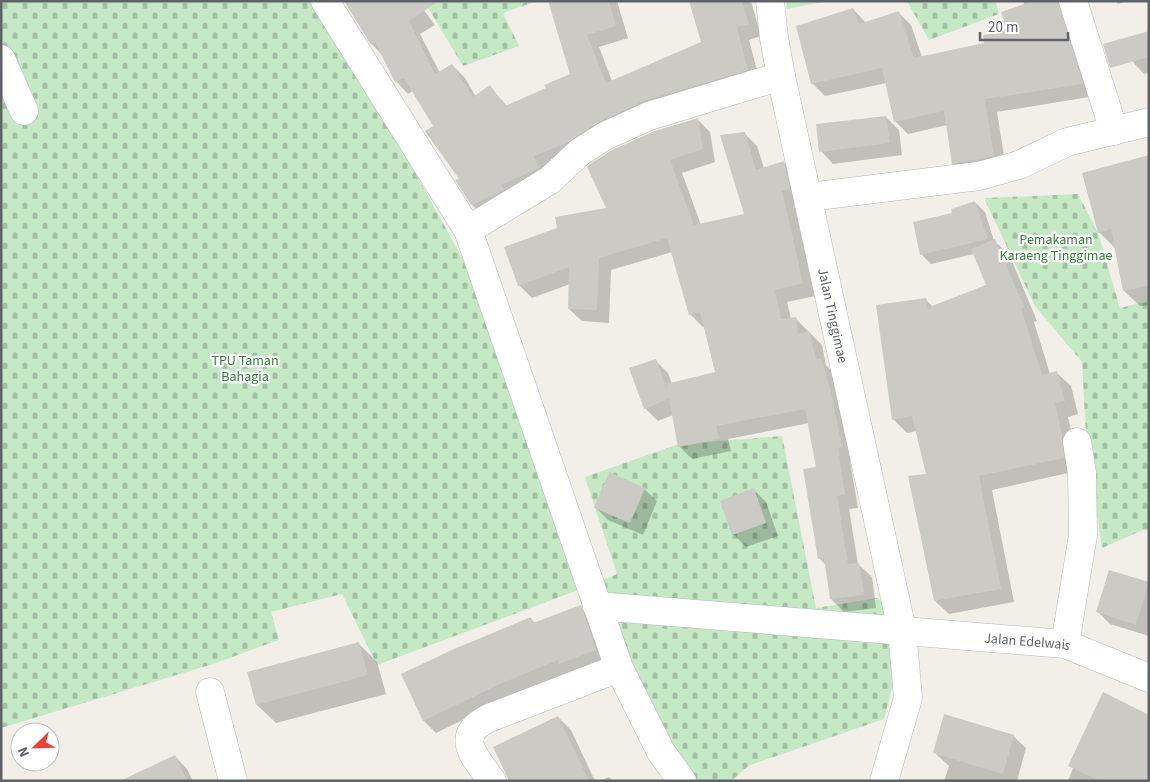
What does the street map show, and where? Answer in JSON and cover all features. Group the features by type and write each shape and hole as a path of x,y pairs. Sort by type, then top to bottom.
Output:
{"street":[{"path":"325,1 468,230 619,668 661,752 682,781"},
{"name":"Jalan Tinggimae","path":"770,1 781,76 902,630 908,698 884,781"},
{"path":"1073,1 1114,131"},
{"path":"1,59 24,110"},
{"path":"468,230 550,180 580,152 605,136 649,116 781,76"},
{"path":"808,197 979,176 1019,165 1067,142 1149,122"},
{"path":"1065,644 1083,535 1082,473 1077,442"},
{"name":"Jalan Edelwais","path":"597,606 1065,644 1149,678"},
{"path":"492,781 470,750 468,742 474,728 489,718 619,668"},
{"path":"210,692 233,781"}],"green space":[{"name":"TPU Taman Bahagia","path":"1,1 311,1 397,140 475,281 590,586 617,574 585,477 679,444 782,436 816,608 877,598 885,605 902,649 884,719 750,765 731,781 677,781 589,586 377,665 342,594 271,612 279,640 213,664 21,722 10,722 10,725 1,728"},
{"path":"424,1 538,1 503,13 519,46 463,66"},
{"path":"786,1 827,1 787,9"},
{"path":"907,1 996,1 999,14 929,40"},
{"name":"Pemakaman Karaeng Tinggimae","path":"1078,194 1098,233 1120,308 1149,301 1149,530 1143,530 1102,548 1086,434 1082,362 1035,306 984,198"}],"building":[{"path":"344,1 439,1 409,21 435,74 452,64 473,97 490,85 505,106 546,88 544,85 570,74 548,1 609,1 616,26 587,35 606,83 701,42 689,1 742,1 749,24 737,27 748,70 644,101 599,122 567,143 534,156 539,168 501,185 504,190 471,205 455,180 459,179 425,131 433,126 404,78 395,82 375,42 371,45"},
{"path":"1033,1 1058,1 1083,84 985,99 994,156 952,164 944,111 894,122 882,68 811,84 796,26 853,8 859,24 899,11 914,58 984,43 983,35 1007,30 1001,12"},
{"path":"1149,31 1149,57 1110,68 1103,44"},
{"path":"886,116 890,143 819,152 816,124"},
{"path":"698,118 703,149 670,160 694,225 744,214 720,135 745,132 756,170 784,161 790,189 782,191 803,283 775,290 781,319 796,317 798,334 809,331 816,359 821,358 831,392 842,447 838,448 845,495 837,496 848,564 859,563 864,595 830,599 824,558 818,559 803,469 816,467 805,409 716,426 719,439 678,447 669,399 644,409 629,368 656,359 667,389 666,384 715,372 700,312 689,315 667,238 599,258 597,310 568,309 569,267 518,286 504,247 557,228 555,217 606,208 587,167 590,164 612,150 655,131"},
{"path":"1149,155 1149,286 1123,291 1111,229 1098,233 1082,173"},
{"path":"975,201 988,239 920,255 913,222 952,213 951,209"},
{"path":"995,239 1024,307 1021,308 1042,375 1057,371 1065,401 1055,403 1062,436 1064,458 979,476 1001,589 934,601 908,476 926,474 912,416 892,420 876,305 926,298 927,308 986,285 971,249"},
{"path":"609,472 645,488 630,523 594,508"},
{"path":"754,488 766,523 732,535 720,501"},
{"path":"1109,570 1149,582 1136,625 1096,612"},
{"path":"581,605 596,650 559,664 558,660 500,684 423,721 401,674 454,649 531,617 533,623"},
{"path":"359,642 368,675 256,705 247,672"},
{"path":"1103,692 1149,715 1149,781 1100,781 1068,766"},
{"path":"944,714 1014,735 1003,774 933,753"},
{"path":"558,716 589,781 509,781 493,747"},
{"path":"175,755 187,781 120,781"}]}
